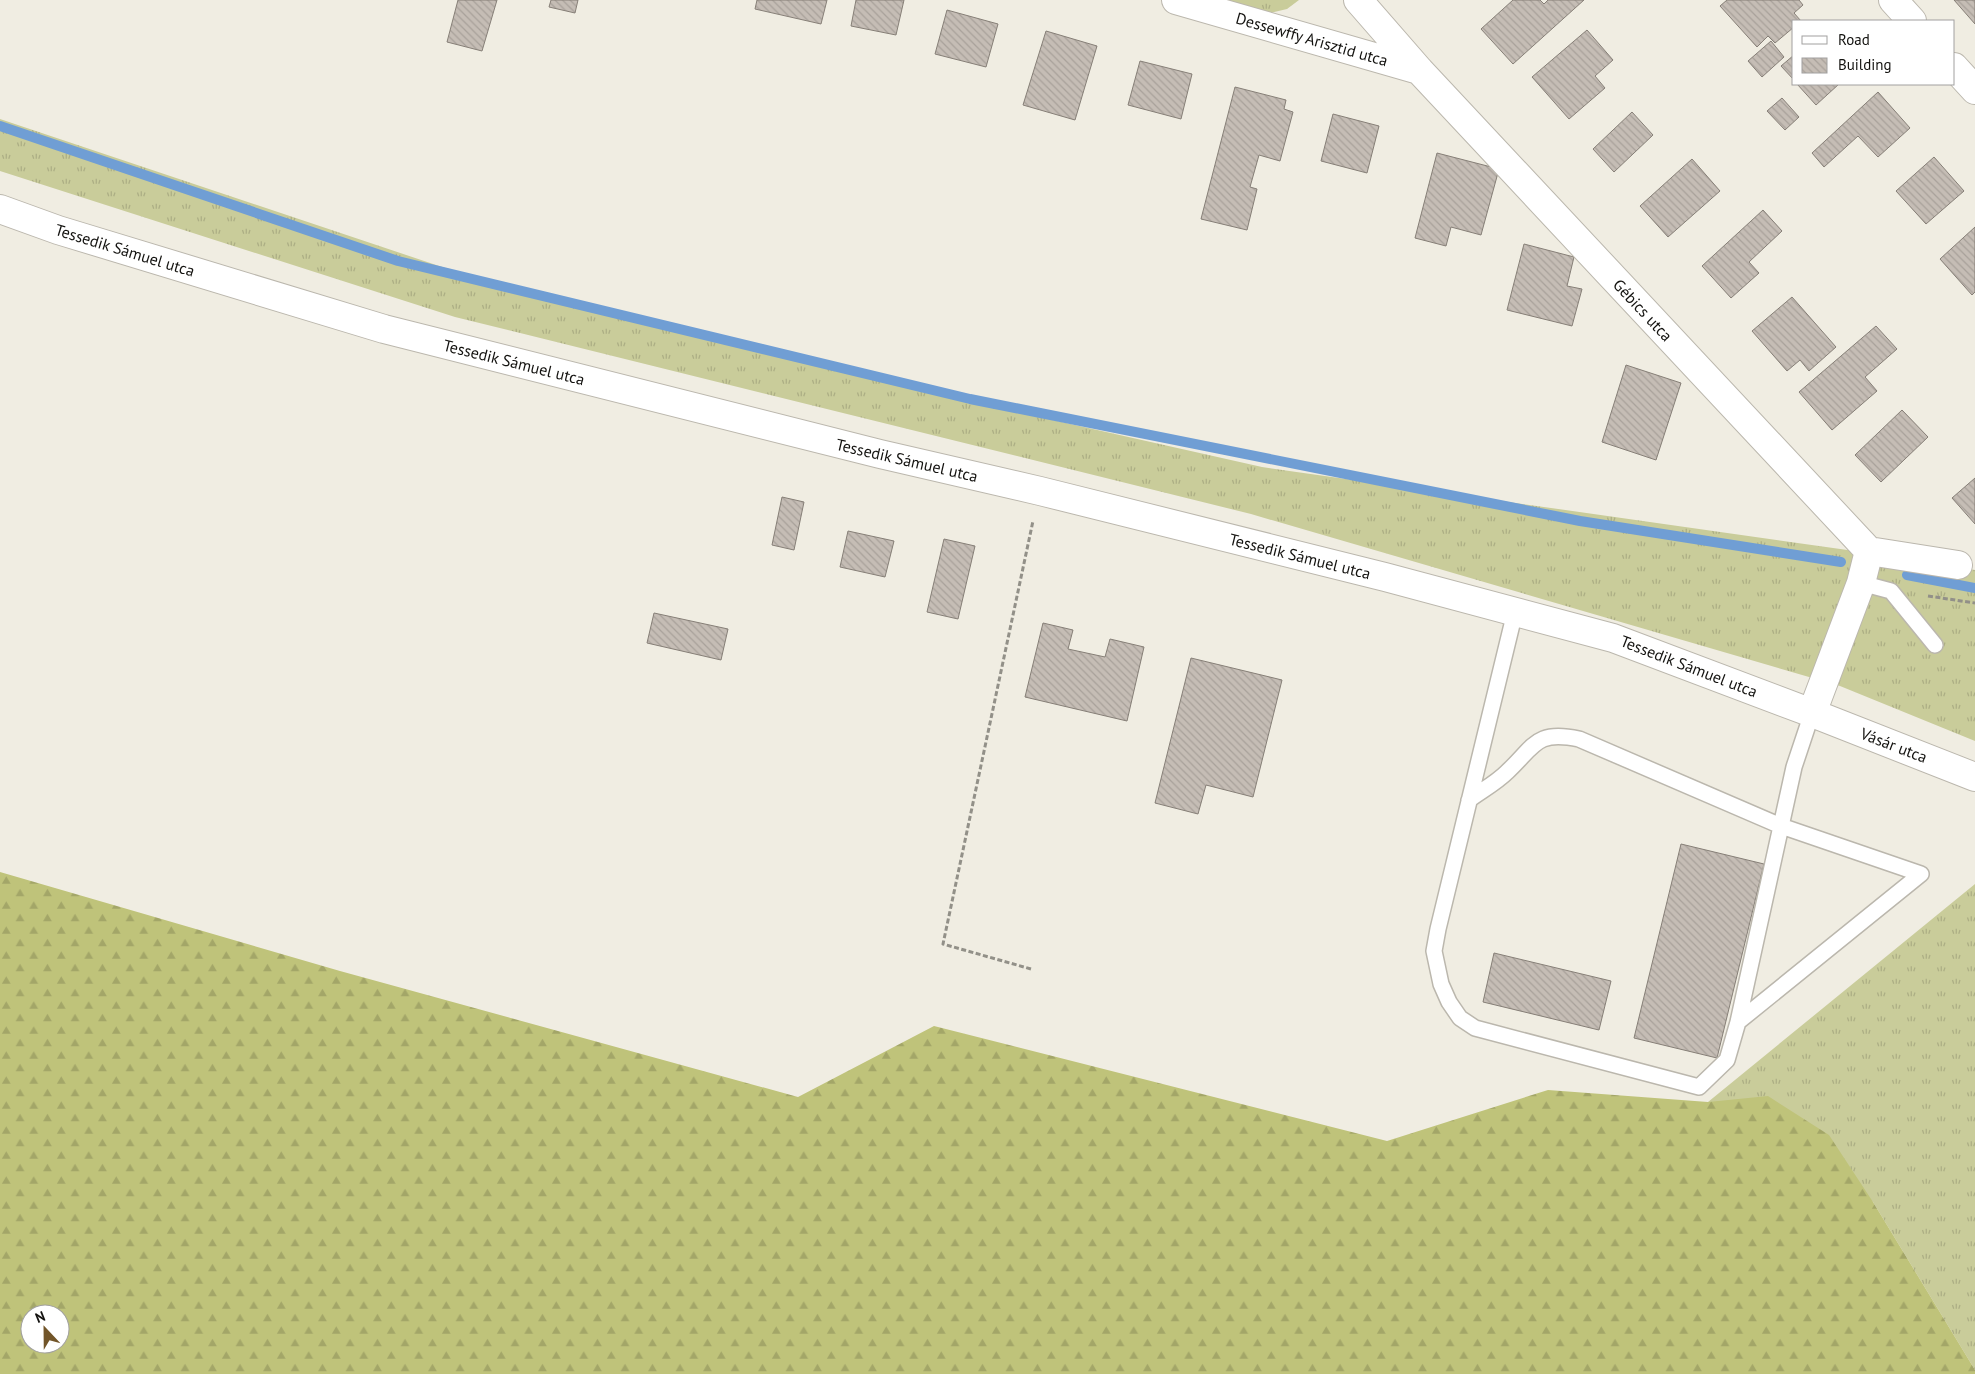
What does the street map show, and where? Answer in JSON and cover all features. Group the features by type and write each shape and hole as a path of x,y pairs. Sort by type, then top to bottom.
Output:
{"street":[{"name":"Dessewffy Arisztid utca","path":"1176,0 1419,70"},
{"name":"Gébics utca","path":"1358,0 1419,70 1869,551"},
{"path":"1893,0 1911,20"},
{"path":"1955,68 1975,90"},
{"name":"Tessedik Sámuel utca","path":"0,209 58,230 384,329 880,454 1040,491 1385,576 1613,638 1812,713"},
{"path":"1812,713 1861,583 1869,551 1958,565"},
{"name":"Vásár utca","path":"1812,713 1975,777"}],"lane":[{"path":"1861,583 1891,591 1935,645"},
{"path":"1515,612 1434,951 1441,984 1449,1002 1460,1018 1476,1028 1699,1087 1727,1060 1738,1022 1794,767 1812,713"},
{"path":"1469,800 1507,773 1534,743 1543,738 1563,736 1579,739 1781,826 1920,874 1738,1022"}],"path":[{"path":"1027,546 943,944 1031,970"},
{"path":"1891,591 1975,603"}],"green space":[{"path":"1211,0 1299,0 1287,9 1270,13"},
{"path":"0,119 469,276 951,397 1262,467 1890,556 1975,570 1975,741 1840,686 1251,514 455,317 0,171"},
{"path":"0,872 340,971 798,1097 934,1026 1387,1141 1548,1090 1708,1102 1768,1096 1829,1135 1873,1202 1975,1370 1975,1374 0,1374"},
{"path":"1975,884 1975,1370 1873,1202 1708,1102"}],"building":[{"path":"458,0 497,0 482,51 447,42"},
{"path":"551,0 578,0 575,13 549,7"},
{"path":"757,0 827,0 821,24 755,9"},
{"path":"856,0 904,0 896,35 851,26"},
{"path":"1513,0 1540,0 1544,4 1548,0 1584,0 1513,64 1481,29"},
{"path":"1727,0 1799,0 1803,5 1794,13 1800,20 1792,20 1792,29 1775,43 1768,36 1757,47 1720,6"},
{"path":"1954,0 1975,0 1975,24"},
{"path":"947,10 998,24 986,67 935,54"},
{"path":"1587,30 1613,60 1595,76 1605,88 1569,119 1532,77"},
{"path":"1046,31 1097,46 1075,120 1023,105"},
{"path":"1771,41 1784,57 1762,77 1748,61"},
{"path":"1792,57 1792,78 1781,66"},
{"path":"1140,61 1192,74 1181,119 1128,105"},
{"path":"1798,85 1838,85 1816,105"},
{"path":"1235,87 1286,100 1284,109 1293,112 1280,161 1259,155 1250,187 1257,189 1247,230 1201,219"},
{"path":"1878,92 1910,128 1878,157 1858,136 1824,167 1812,153"},
{"path":"1782,98 1799,117 1785,130 1767,111"},
{"path":"1632,112 1653,135 1614,172 1593,149"},
{"path":"1333,114 1379,126 1367,173 1321,161"},
{"path":"1437,153 1499,169 1481,235 1451,227 1446,246 1415,238"},
{"path":"1934,157 1964,191 1926,224 1896,191"},
{"path":"1692,159 1720,191 1668,237 1640,206"},
{"path":"1763,210 1782,231 1749,262 1759,273 1731,298 1702,266"},
{"path":"1975,227 1975,292 1972,295 1940,259"},
{"path":"1524,244 1574,257 1567,286 1582,289 1572,326 1507,310"},
{"path":"1792,297 1836,347 1809,371 1800,360 1787,371 1752,331"},
{"path":"1876,326 1897,349 1865,377 1877,391 1832,430 1799,392"},
{"path":"1626,365 1681,383 1656,460 1602,442"},
{"path":"1902,410 1928,437 1881,482 1855,455"},
{"path":"1975,478 1975,524 1952,498"},
{"path":"782,497 804,502 794,550 772,545"},
{"path":"848,531 894,541 885,577 840,567"},
{"path":"944,539 975,546 958,619 927,612"},
{"path":"654,613 728,629 721,660 647,643"},
{"path":"1043,623 1073,630 1068,649 1105,657 1110,639 1144,647 1127,721 1025,697"},
{"path":"1191,658 1282,680 1253,797 1206,785 1198,814 1155,803"},
{"path":"1681,844 1764,864 1717,1058 1634,1038"},
{"path":"1494,953 1611,981 1599,1030 1483,1002"}],"waterway":[{"path":"0,126 398,261 970,399 1580,521 1841,562"},
{"path":"1907,575 1975,588"}]}
